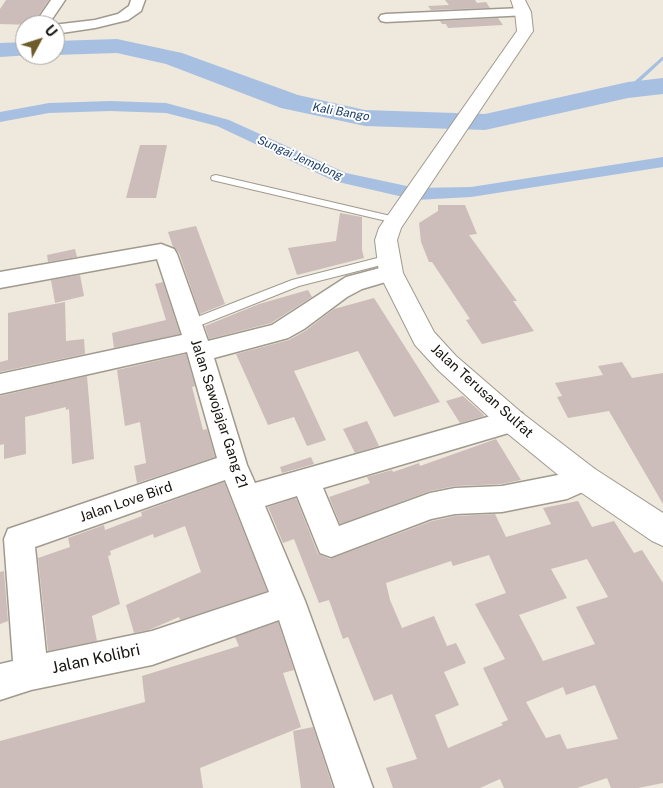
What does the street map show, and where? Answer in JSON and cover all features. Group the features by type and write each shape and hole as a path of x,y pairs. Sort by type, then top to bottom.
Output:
{"main road":[{"name":"Jalan Terusan Sulfat","path":"521,6 525,31 517,45 400,213 386,240 390,266 424,338 447,363 512,421 584,478 663,531"}],"street":[{"path":"48,15 58,0"},
{"path":"65,28 94,24 123,17 136,8 138,0"},
{"path":"386,18 521,6"},
{"name":"Jalan Sawojajar Gang 21","path":"0,280 142,253 161,251 166,254 195,339 233,465 288,601 354,788"},
{"path":"0,384 195,339 279,332 295,323 339,291 390,266"},
{"path":"247,498 512,421"},
{"name":"Jalan Love Bird","path":"19,539 233,465"},
{"path":"306,481 331,543 430,506 455,501 502,499 567,486 584,478"},
{"name":"Jalan Kolibri","path":"19,539 16,678 152,648 288,601"}],"lane":[{"path":"216,178 400,213"},
{"path":"195,339 310,279 369,266 390,266"}],"building":[{"path":"6,0 49,0 39,15 15,15 15,24 0,24 0,9"},
{"path":"445,0 475,0 477,3 486,2 490,8 431,10 428,6 449,5"},
{"path":"498,18 503,25 448,28 446,24 442,24 440,21"},
{"path":"140,145 167,145 156,198 126,198"},
{"path":"438,205 465,205 477,234 469,235 517,301 513,301 534,331 482,344 466,320 470,319 432,262 429,262 421,242 419,223 438,211"},
{"path":"340,213 362,217 362,250 364,258 297,275 288,248 336,241"},
{"path":"196,226 225,304 200,314 179,253 173,247 168,232"},
{"path":"75,249 77,257 48,262 47,255"},
{"path":"80,275 84,296 55,303 51,280"},
{"path":"163,282 180,334 114,348 112,333 166,320 155,284"},
{"path":"308,290 312,297 271,323 209,339 205,326 259,304"},
{"path":"374,298 440,402 394,417 358,351 294,371 326,440 307,446 294,417 268,425 236,354 289,340 305,331 334,309"},
{"path":"65,302 66,341 84,339 85,354 0,372 0,362 8,360 8,313"},
{"path":"186,354 195,386 192,387 203,430 207,429 215,457 137,483 134,466 146,463 140,422 125,426 117,370"},
{"path":"622,362 632,378 663,373 663,504 609,411 568,418 557,397 562,396 555,383 603,375 598,366"},
{"path":"87,376 94,459 72,464 69,409 66,410 66,407 25,417 26,454 4,459 4,444 0,445 0,396"},
{"path":"463,396 484,416 460,423 446,401"},
{"path":"367,421 379,446 355,453 343,429"},
{"path":"496,439 521,480 502,484 455,486 430,491 340,524 329,497 370,483 367,477 392,470 393,472 419,463 420,466"},
{"path":"311,457 314,464 282,473 280,467"},
{"path":"224,482 267,591 180,620 179,617 149,630 134,633 126,605 201,572 185,526 154,538 153,534 110,551 111,555 108,556 120,604 92,616 97,641 48,651 38,558 70,547 68,538 104,525 105,530 142,516 141,512"},
{"path":"296,498 318,554 330,559 432,521 455,516 495,514 506,537 551,524 543,508 578,501 592,527 614,521 634,553 642,550 663,583 663,783 638,788 611,788 607,778 577,788 504,788 500,779 480,788 393,788 386,768 417,759 392,694 374,701 348,637 343,639 329,600 319,603 294,539 283,543 268,507","holes":["489,555 506,593 475,604 505,659 483,668 508,720 501,723 503,725 448,748 435,715 459,705 444,672 466,663 456,643 447,646 434,616 402,628 390,600 386,583 451,561 453,566","587,559 608,597 576,607 595,644 543,661 519,615 567,598 551,569","595,685 618,739 567,749 560,734 546,738 526,702 563,687 566,695"]},
{"path":"4,571 8,621 0,624 0,572"},
{"path":"278,622 294,670 283,673 301,727 200,768 203,788 0,788 0,741 145,702 142,676 239,646 235,637"},
{"path":"313,727 333,788 301,788 293,731"}],"waterway":[{"name":"Kali Bango","path":"65,48 117,46 173,58 291,102 365,118 485,122 628,90 663,86"},
{"name":"Kali Bango","path":"0,50 15,49"},
{"path":"628,90 663,58"},
{"name":"Sungai Jemplong","path":"0,117 49,108 110,106 166,108 223,123 340,177 416,194 471,192 663,162"}]}
